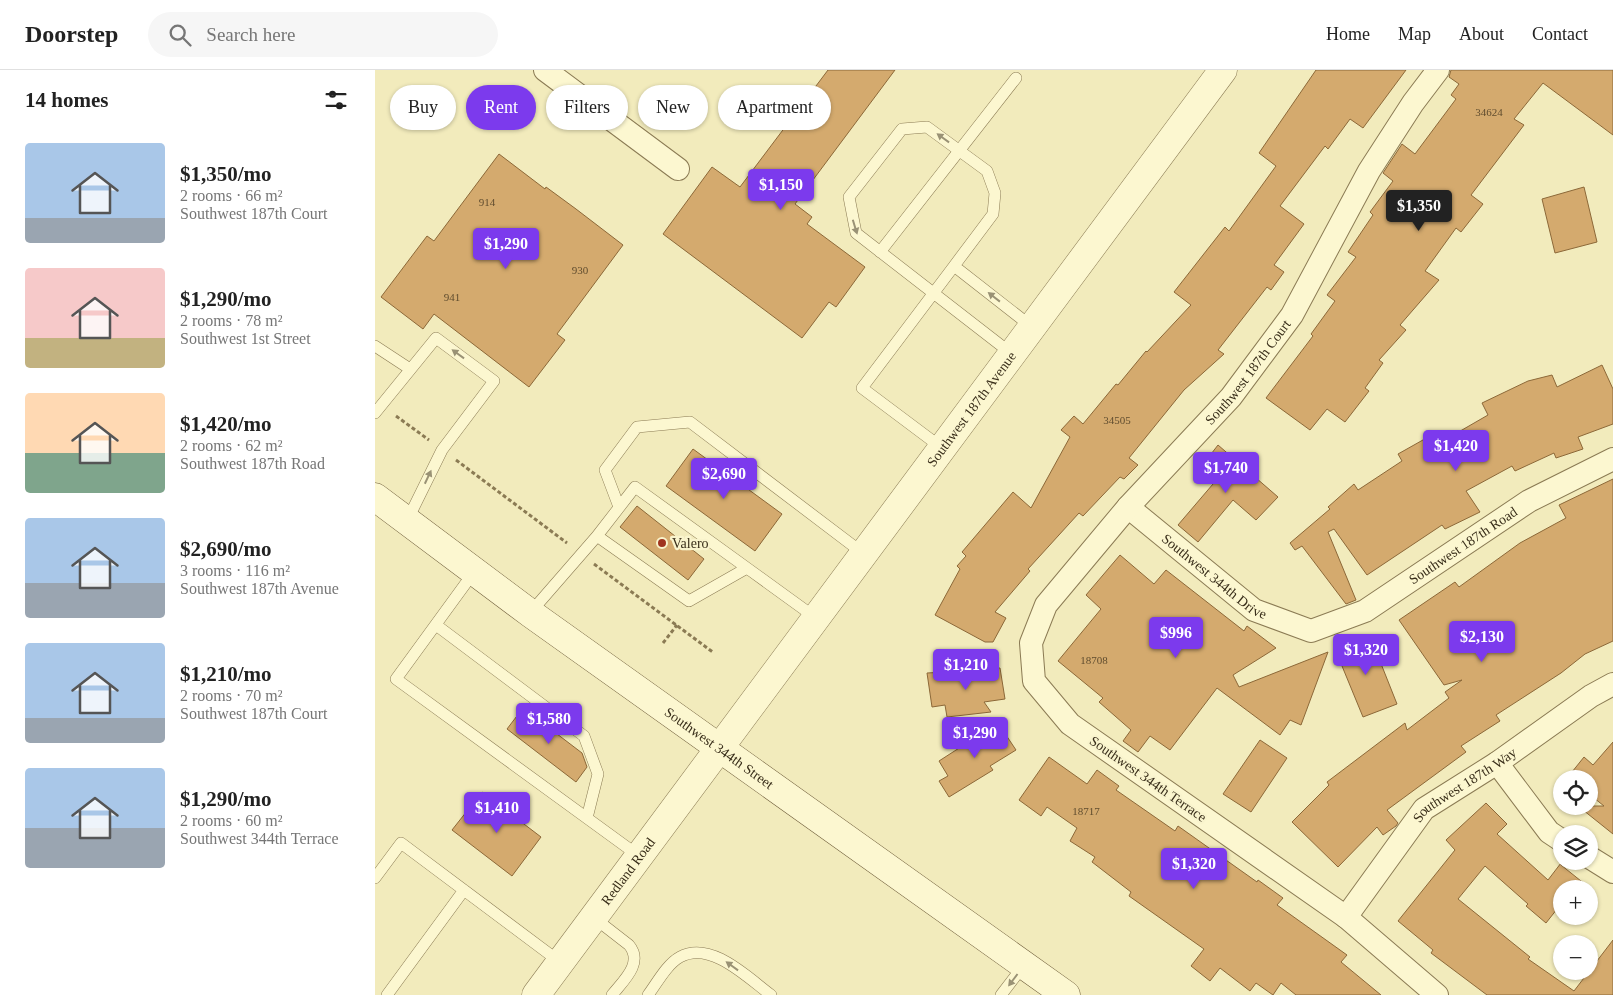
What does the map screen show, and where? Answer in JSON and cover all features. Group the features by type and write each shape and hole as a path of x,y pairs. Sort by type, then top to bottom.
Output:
{"street":[{"path":"545,70 678,169"},
{"name":"Southwest 187th Avenue","path":"719,748 1223,70"},
{"name":"Southwest 187th Court","path":"1034,681 1031,643 1045,605 1128,507 1231,396 1292,315 1369,171 1413,103 1438,70"},
{"name":"Southwest 187th Road","path":"1311,631 1365,610 1529,501 1613,459"},
{"name":"Southwest 344th Street","path":"375,497 530,613 1066,995"},
{"name":"Southwest 344th Drive","path":"1128,507 1254,610 1311,631"},
{"name":"Southwest 344th Terrace","path":"1034,681 1070,724 1347,917 1437,995"},
{"name":"Southwest 187th Way","path":"1347,917 1424,808 1497,763 1591,696 1613,684"},
{"name":"Redland Road","path":"535,995 719,748"},
{"path":"1497,763 1549,832 1553,835"},
{"path":"1598,863 1613,872"}],"lane":[{"path":"881,252 1015,78"},
{"path":"942,448 862,388 933,292 993,214 995,193 987,171 927,126 901,129 849,197 856,234 933,292 1012,354"},
{"path":"954,266 1032,327"},
{"path":"378,409 436,338 494,380 442,450 407,521"},
{"path":"375,346 410,369"},
{"path":"619,507 605,470 637,426 690,422 864,554"},
{"path":"530,613 597,536 635,487 816,618"},
{"path":"597,536 689,601 747,568"},
{"path":"475,572 396,679 639,856"},
{"path":"436,625 584,736 598,774 587,818"},
{"path":"375,878 401,843 560,962"},
{"path":"387,995 464,890"},
{"path":"593,917 634,950 635,956 632,968 612,995"},
{"path":"648,995 665,971 680,957 703,952 726,961 771,995"},
{"path":"1001,995 1024,965"}],"path":[{"path":"378,409 442,450 714,653"},
{"path":"663,643 677,625"}],"building":[{"path":"828,70 895,70 795,204 812,217 807,224 865,267 836,307 829,302 802,338 663,234 712,167 740,187 783,130 831,130 831,85 817,85"},
{"path":"1316,70 1406,70 1363,128 1350,119 1328,149 1325,146 1280,206 1304,224 1274,265 1284,272 1271,290 1267,287 1218,350 1224,354 1184,390 1129,458 1138,465 1124,479 1120,477 1083,516 1079,513 1028,569 1030,571 995,612 1006,618 993,642 985,642 935,615 960,569 957,566 966,556 962,552 1013,492 1031,508 1070,437 1061,430 1074,416 1083,424 1116,384 1118,385 1146,351 1191,305 1174,292 1225,227 1229,231 1276,166 1259,153"},
{"path":"1451,70 1613,70 1613,135 1543,83 1514,119 1524,125 1471,195 1483,204 1461,232 1456,228 1425,271 1439,280 1400,325 1406,330 1379,360 1383,363 1365,388 1369,391 1345,422 1327,409 1310,430 1266,398 1313,336 1311,334 1335,301 1327,295 1356,257 1348,252 1373,215 1370,212 1393,181 1383,173 1402,144 1415,154 1456,99 1451,95 1459,84 1449,77"},
{"path":"499,154 623,245 557,334 565,340 529,387 434,314 423,329 381,297 427,236 434,241"},
{"path":"1584,187 1597,242 1555,253 1542,199"},
{"path":"1602,365 1613,389 1613,424 1578,437 1583,449 1556,458 1554,453 1515,471 1512,466 1466,491 1480,512 1445,529 1442,525 1367,575 1334,529 1328,532 1356,600 1346,604 1302,546 1295,550 1290,543 1330,509 1328,507 1354,484 1358,490 1402,461 1398,454 1430,436 1436,445 1488,415 1482,403 1528,381 1552,375 1557,387"},
{"path":"1218,445 1278,497 1256,520 1233,500 1198,542 1178,525 1213,484 1198,471"},
{"path":"693,449 782,514 755,551 666,486"},
{"path":"1613,479 1613,641 1585,654 1561,673 1496,715 1500,721 1461,746 1466,752 1387,810 1398,823 1396,826 1383,835 1377,827 1338,867 1292,822 1329,785 1327,782 1405,723 1407,730 1449,698 1445,692 1462,680 1444,685 1399,620 1455,582 1459,587 1520,543 1566,518 1559,505"},
{"name":"Valero","path":"637,506 704,559 688,580 620,527"},
{"path":"1120,555 1154,584 1166,570 1244,631 1247,626 1276,648 1233,675 1239,687 1328,652 1301,725 1290,720 1280,735 1217,688 1170,750 1150,736 1138,752 1123,741 1131,730 1099,702 1103,698 1058,661 1101,609 1086,595"},
{"path":"1370,636 1397,704 1363,717 1335,649"},
{"path":"1000,668 1005,699 984,702 991,712 947,717 945,705 932,707 927,673 946,672 947,674"},
{"path":"523,708 582,753 587,767 576,782 507,729"},
{"path":"998,723 1016,750 990,766 993,770 949,797 939,781 948,776 939,761"},
{"path":"1260,740 1287,758 1251,812 1223,794"},
{"path":"1613,742 1613,834 1589,815 1598,815 1598,806 1604,806 1598,801 1598,770 1574,770 1584,757 1593,765"},
{"path":"1049,757 1087,784 1097,770 1119,786 1116,790 1175,831 1178,826 1257,882 1258,880 1283,898 1277,905 1347,955 1341,962 1381,995 1296,995 1281,983 1273,995 1256,983 1250,991 1220,968 1210,981 1191,966 1204,949 1129,896 1131,892 1092,862 1095,857 1070,841 1077,828 1047,807 1041,816 1019,800"},
{"path":"482,792 541,837 512,876 452,830"},
{"path":"1486,803 1507,824 1497,834 1548,880 1556,870 1567,870 1580,880 1553,880 1553,914 1546,923 1526,906 1528,904 1485,866 1458,899 1530,957 1528,959 1553,976 1553,980 1558,980 1574,991 1582,980 1598,980 1598,960 1613,940 1613,995 1487,995 1431,953 1433,950 1398,921 1455,850 1446,840"}],"place":[{"name":"Valero","path":"662,543"}]}
